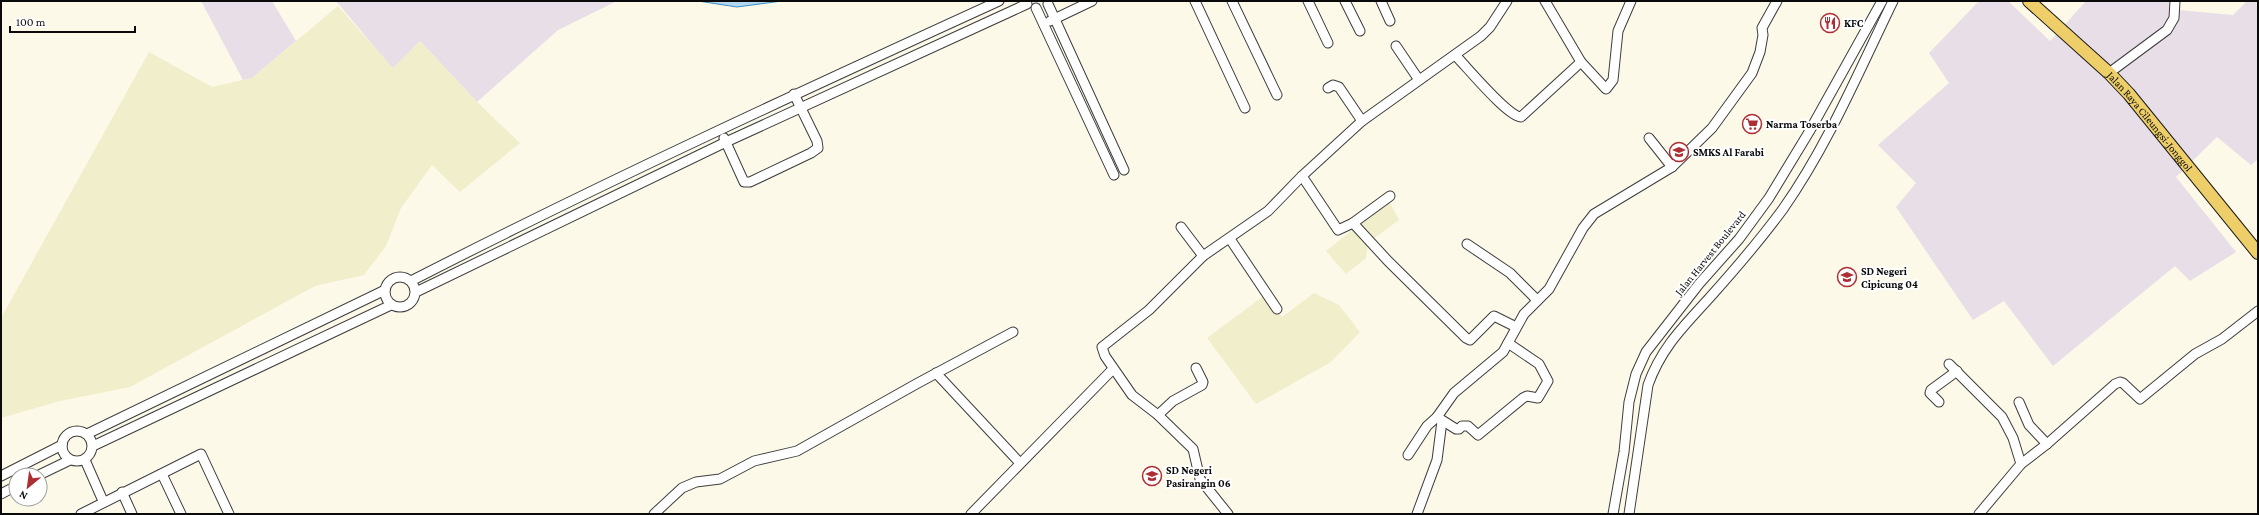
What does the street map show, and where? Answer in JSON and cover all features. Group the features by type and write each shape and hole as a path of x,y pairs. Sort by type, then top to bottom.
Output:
{"main road":[{"name":"Jalan Raya Cileungsi-Jonggol","path":"2029,1 2109,73 2129,94 2258,253"}],"street":[{"path":"410,281 486,242 794,94 999,1"},
{"path":"1044,24 1092,1"},
{"path":"1195,1 1245,108"},
{"path":"1232,1 1277,94"},
{"path":"1308,1 1328,43"},
{"path":"1345,1 1360,31"},
{"path":"1381,1 1390,21"},
{"path":"1228,514 1200,479 1193,449 1158,415 1132,395 1113,369 1105,356 1102,347 1150,310 1202,256 1230,239 1268,212 1302,176 1362,121 1456,55 1487,30 1507,1"},
{"path":"1545,1 1581,62 1604,88 1608,87 1614,73 1618,31 1631,1"},
{"path":"1417,514 1436,465 1440,419 1454,393 1501,354 1524,314 1549,289 1583,228 1594,214 1672,167 1712,128 1748,80 1760,52 1763,35 1762,28 1777,1"},
{"name":"Jalan Harvest Boulevard","path":"1613,514 1623,460 1629,402 1636,374 1646,352 1699,284 1739,239 1769,198 1882,1"},
{"path":"1629,514 1648,385 1653,371 1667,345 1756,245 1800,183 1844,102 1894,1"},
{"path":"2109,73 2167,30 2174,18 2175,1"},
{"path":"1036,8 1048,2 1054,19 1124,170"},
{"path":"416,292 726,142 1026,3 1036,8 1114,176"},
{"path":"1396,46 1419,80"},
{"path":"1456,55 1505,108 1516,117 1521,117 1581,62"},
{"path":"1328,88 1333,85 1339,87 1362,121"},
{"path":"720,130 741,177 744,182 750,182 818,148 817,141 794,94"},
{"path":"1829,95 1844,102"},
{"path":"1649,138 1672,167"},
{"path":"1302,176 1336,229 1343,229 1353,223 1390,196"},
{"path":"1353,223 1388,261 1466,338 1470,340 1494,316 1516,327"},
{"path":"1181,227 1202,256"},
{"path":"1230,239 1277,309"},
{"path":"1467,244 1510,273 1537,300"},
{"path":"87,434 384,290 388,282 394,278 403,277 410,281 416,292 414,300 407,306 399,308 391,305 386,298 384,290"},
{"path":"48,471 70,460 85,460 89,456 93,446 391,305"},
{"path":"1979,514 2021,464 2047,444 2115,384 2120,382 2123,383 2140,399 2195,354 2222,339 2258,311"},
{"path":"654,514 682,488 696,482 720,478 754,461 797,451 936,373 1013,332"},
{"path":"1440,419 1456,429 1465,425 1478,435 1523,398 1527,396 1538,398 1548,381 1539,364 1508,343"},
{"path":"1949,364 2007,424 2015,443 2021,464"},
{"path":"1158,415 1173,401 1202,385 1203,382 1196,368"},
{"path":"971,514 1020,462 1113,369"},
{"path":"1939,402 1930,393 1931,390 1956,371"},
{"path":"936,373 1020,462"},
{"path":"2019,402 2023,407 2029,425 2047,444"},
{"path":"1408,455 1427,426 1440,419"},
{"path":"70,460 64,454 62,445 64,437 71,432 80,430 87,434 93,446"},
{"path":"1,476 62,445"},
{"path":"83,514 104,501 201,454 229,514"},
{"path":"85,460 104,501"},
{"path":"162,474 181,514"},
{"path":"122,492 132,514"}],"shaded area":[{"path":"201,1 272,1 296,41 252,78 243,80"},
{"path":"336,1 617,1 558,30 477,102 420,41 393,69"},
{"path":"1979,1 2008,1 2050,41 2086,1 2169,1 2178,10 2233,15 2247,1 2258,1 2258,159 2251,165 2217,137 2176,177 2236,252 2190,281 2175,266 2053,366 2004,301 1973,320 1896,207 1916,183 1878,145 1949,83 1929,53"},
{"path":"338,6 393,68 420,41 477,102 520,143 460,192 432,165 401,208 386,246 364,275 315,286 130,387 60,401 1,418 1,318 149,52 212,87 252,78"},
{"path":"1389,201 1399,220 1368,243 1366,258 1346,274 1326,251"},
{"path":"1314,293 1339,305 1360,332 1331,362 1256,404 1207,338 1265,295 1282,317"}],"water":[{"path":"698,1 782,1 737,7"}],"place":[{"name":"KFC","path":"1830,23"},
{"name":"Narma Toserba","path":"1752,124"},
{"name":"SMKS Al Farabi","path":"1679,152"},
{"name":"SD Negeri Cipicung 04","path":"1847,277"},
{"name":"SD Negeri Pasirangin 06","path":"1152,476"}]}
